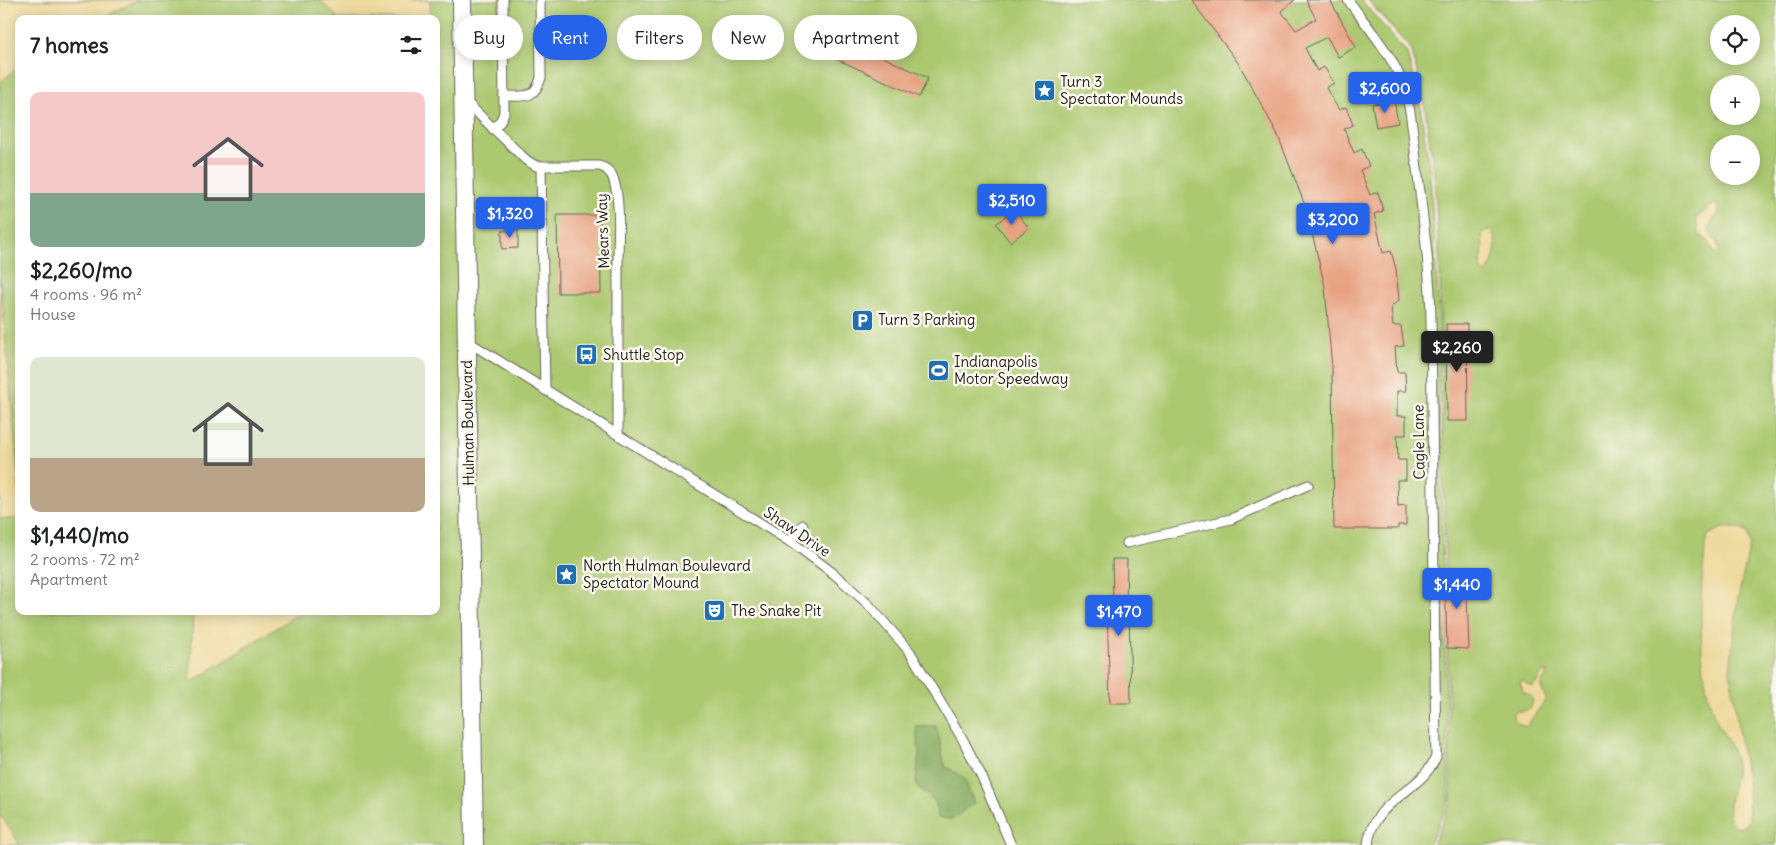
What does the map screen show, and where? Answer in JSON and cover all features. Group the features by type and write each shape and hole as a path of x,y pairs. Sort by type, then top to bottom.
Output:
{"street":[{"name":"Hulman Boulevard","path":"462,0 474,845"}],"lane":[{"path":"493,129 500,122 504,113 503,0"},
{"path":"504,96 525,96 534,93 538,86 541,78 540,0"},
{"name":"Cagle Lane","path":"1348,0 1391,61 1405,89 1423,217 1430,285 1431,319 1436,757 1431,768 1419,781 1391,801 1379,814 1369,836 1368,845"},
{"name":"Mears Way","path":"463,100 526,160 536,166 599,166 611,173 617,204 618,434"},
{"path":"542,166 545,390"},
{"name":"Shaw Drive","path":"466,341 790,542 833,573 868,604 910,652 962,738 982,777 1011,845"},
{"path":"1127,543 1231,519 1308,485"},
{"path":"790,542 803,524"}],"green space":[{"name":"Indianapolis Motor Speedway","path":"0,0 1361,0 1407,53 1421,109 1430,175 1439,315 1439,427 1449,801 1429,845 0,845"},
{"path":"1368,0 1776,0 1776,845 1433,845 1451,801 1440,270 1434,174 1425,108 1412,51"},
{"path":"936,726 945,766 964,778 974,803 952,819 938,818 936,802 916,785 919,753 916,727"}],"sand":[{"path":"0,0 139,0 107,15 15,15 15,70 0,83"},
{"path":"320,0 430,0 430,15 335,15"},
{"path":"1714,204 1717,205 1719,213 1709,230 1718,244 1719,251 1715,253 1708,241 1698,234 1696,218"},
{"path":"1490,230 1496,245 1492,264 1486,273 1482,271 1481,266 1482,235"},
{"path":"0,279 15,442 15,519 0,519"},
{"path":"1723,528 1741,529 1748,533 1750,545 1738,598 1730,670 1748,783 1749,820 1746,825 1740,828 1733,825 1729,810 1736,766 1735,759 1730,745 1713,713 1708,697 1701,638 1701,598 1705,544 1710,534"},
{"path":"193,615 297,615 190,683"},
{"path":"1543,672 1548,672 1541,685 1546,699 1526,727 1513,718 1515,711 1527,710 1531,707 1533,701 1531,696 1523,692 1520,682 1523,681 1533,687"},
{"path":"0,814 20,845 0,845"}],"building":[{"path":"1191,0 1295,0 1281,11 1296,30 1316,19 1306,0 1330,0 1356,47 1338,57 1327,37 1305,48 1317,71 1324,67 1334,83 1326,88 1339,110 1346,107 1353,125 1344,129 1354,153 1362,149 1369,166 1360,170 1370,195 1378,192 1383,211 1374,214 1383,253 1391,251 1396,269 1399,300 1391,307 1393,326 1401,326 1404,346 1395,347 1397,372 1405,372 1406,391 1397,391 1397,416 1406,416 1406,435 1397,435 1398,460 1406,460 1406,480 1397,480 1398,506 1406,505 1406,525 1398,525 1398,529 1334,529 1332,369 1325,287 1306,208 1277,133 1239,64"},
{"path":"839,60 889,60 928,78 919,97"},
{"path":"1394,100 1398,123 1376,127 1372,104"},
{"path":"1014,209 1029,228 1010,242 996,224"},
{"path":"557,215 600,215 601,293 558,293"},
{"path":"518,230 518,248 502,249 502,231"},
{"path":"1446,324 1467,324 1468,421 1447,421"},
{"path":"1112,559 1127,559 1126,607 1129,607 1131,703 1110,703 1107,608 1113,607"},
{"path":"1445,570 1466,570 1469,649 1447,648"}],"place":[{"name":"Turn 3 Spectator Mounds","path":"1044,91"},
{"name":"Turn 3 Parking","path":"862,320"},
{"name":"Shuttle Stop","path":"587,355"},
{"name":"Indianapolis Motor Speedway","path":"938,371"},
{"name":"North Hulman Boulevard Spectator Mound","path":"567,575"},
{"name":"The Snake Pit","path":"715,611"}]}
